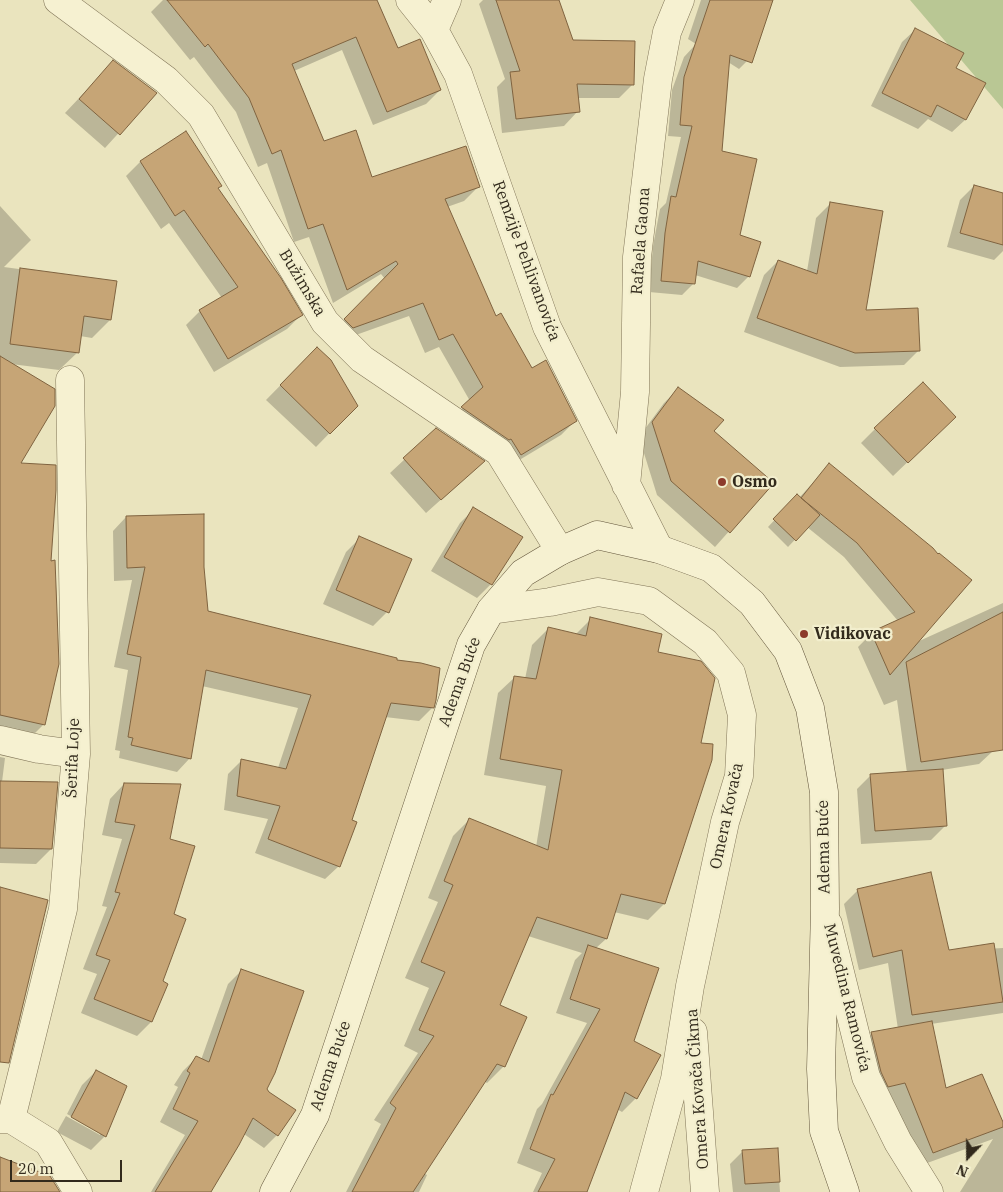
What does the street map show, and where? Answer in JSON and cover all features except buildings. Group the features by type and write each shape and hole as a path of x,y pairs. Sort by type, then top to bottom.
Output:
{"street":[{"name":"Bužimska","path":"58,0 166,80 202,115 325,322 362,360 499,452 560,551"},
{"name":"Remzije Pehlivanovića","path":"410,0 434,30 458,74 548,327 659,549"},
{"path":"434,30 447,0"},
{"name":"Rafaela Gaona","path":"626,485 635,392 637,257 658,79 667,32 680,0"},
{"name":"Šerifa Loje","path":"6,1119 63,909 76,754 70,380"},
{"name":"Adema Buće","path":"274,1192 315,1115 471,645 491,610 523,573 560,551 597,535 659,549 711,568 752,603 788,651 810,708 824,792 825,909 820,1069 824,1132 845,1192"},
{"name":"Omera Kovača","path":"491,610 550,602 598,592 649,602 705,642 730,673 742,715 739,776 726,822 690,986 675,1079 644,1192"},
{"path":"0,740 39,749 76,754"},
{"name":"Muvedina Ramovića","path":"825,909 866,1077 898,1142 929,1192"},
{"name":"Omera Kovača Čikma","path":"690,986 705,1192"},
{"path":"6,1119 48,1142 78,1192"}],"green space":[{"path":"910,0 1003,0 1003,109"}],"place":[{"name":"Osmo","path":"722,482"},
{"name":"Vidikovac","path":"804,634"}]}
